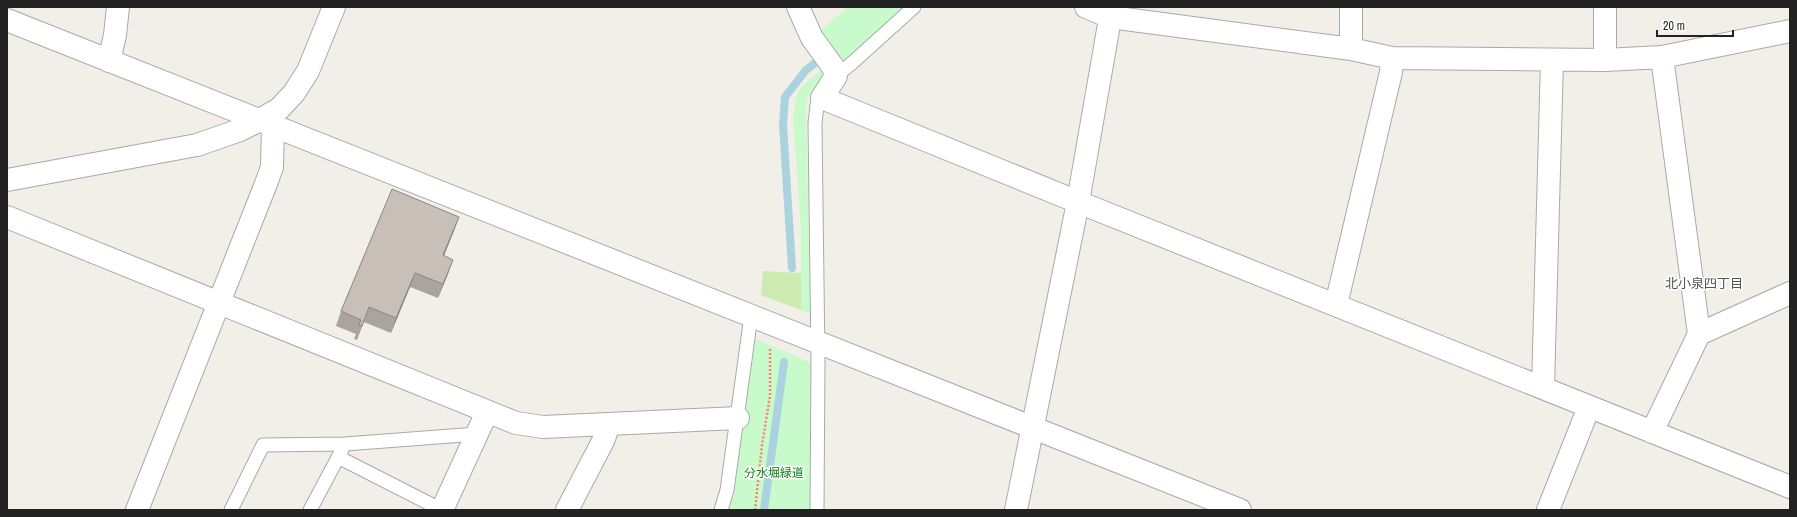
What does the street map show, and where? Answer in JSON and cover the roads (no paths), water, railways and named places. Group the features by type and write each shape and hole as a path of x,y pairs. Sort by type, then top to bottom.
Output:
{"street":[{"path":"109,61 115,35 118,7"},
{"path":"7,180 197,145 240,130 266,124 294,93 308,71 334,7"},
{"path":"798,7 812,38 833,67 836,76 822,98 1790,487"},
{"path":"1086,7 1351,49 1392,58 1605,60 1662,56 1790,31"},
{"path":"1351,7 1351,49"},
{"path":"1605,60 1606,7"},
{"path":"1016,510 1078,202 1111,12"},
{"path":"7,20 1240,510"},
{"path":"1652,432 1698,334 1662,56"},
{"path":"1336,305 1391,72 1392,58"},
{"path":"1543,388 1552,60"},
{"path":"137,510 272,167 266,124"},
{"path":"7,217 220,302 487,412 516,422 543,427 738,418"},
{"path":"1698,334 1790,293"},
{"path":"1548,510 1589,407"},
{"path":"442,510 487,412"},
{"path":"567,510 603,441 609,425"}],"lane":[{"path":"836,76 914,7"},
{"path":"817,510 818,342 815,123 817,105 822,98"},
{"path":"720,510 727,490 738,418 750,316"},
{"path":"231,510 263,445 345,444 477,434"},
{"path":"310,510 345,444"},
{"path":"338,457 442,510"}],"waterway":[{"path":"792,268 783,125 785,97 806,70 814,64"},
{"path":"764,510 784,362"}],"district":[{"name":"北小泉四丁目","path":"1704,283"}],"park label":[{"name":"分水堀緑道","path":"774,473"}]}
